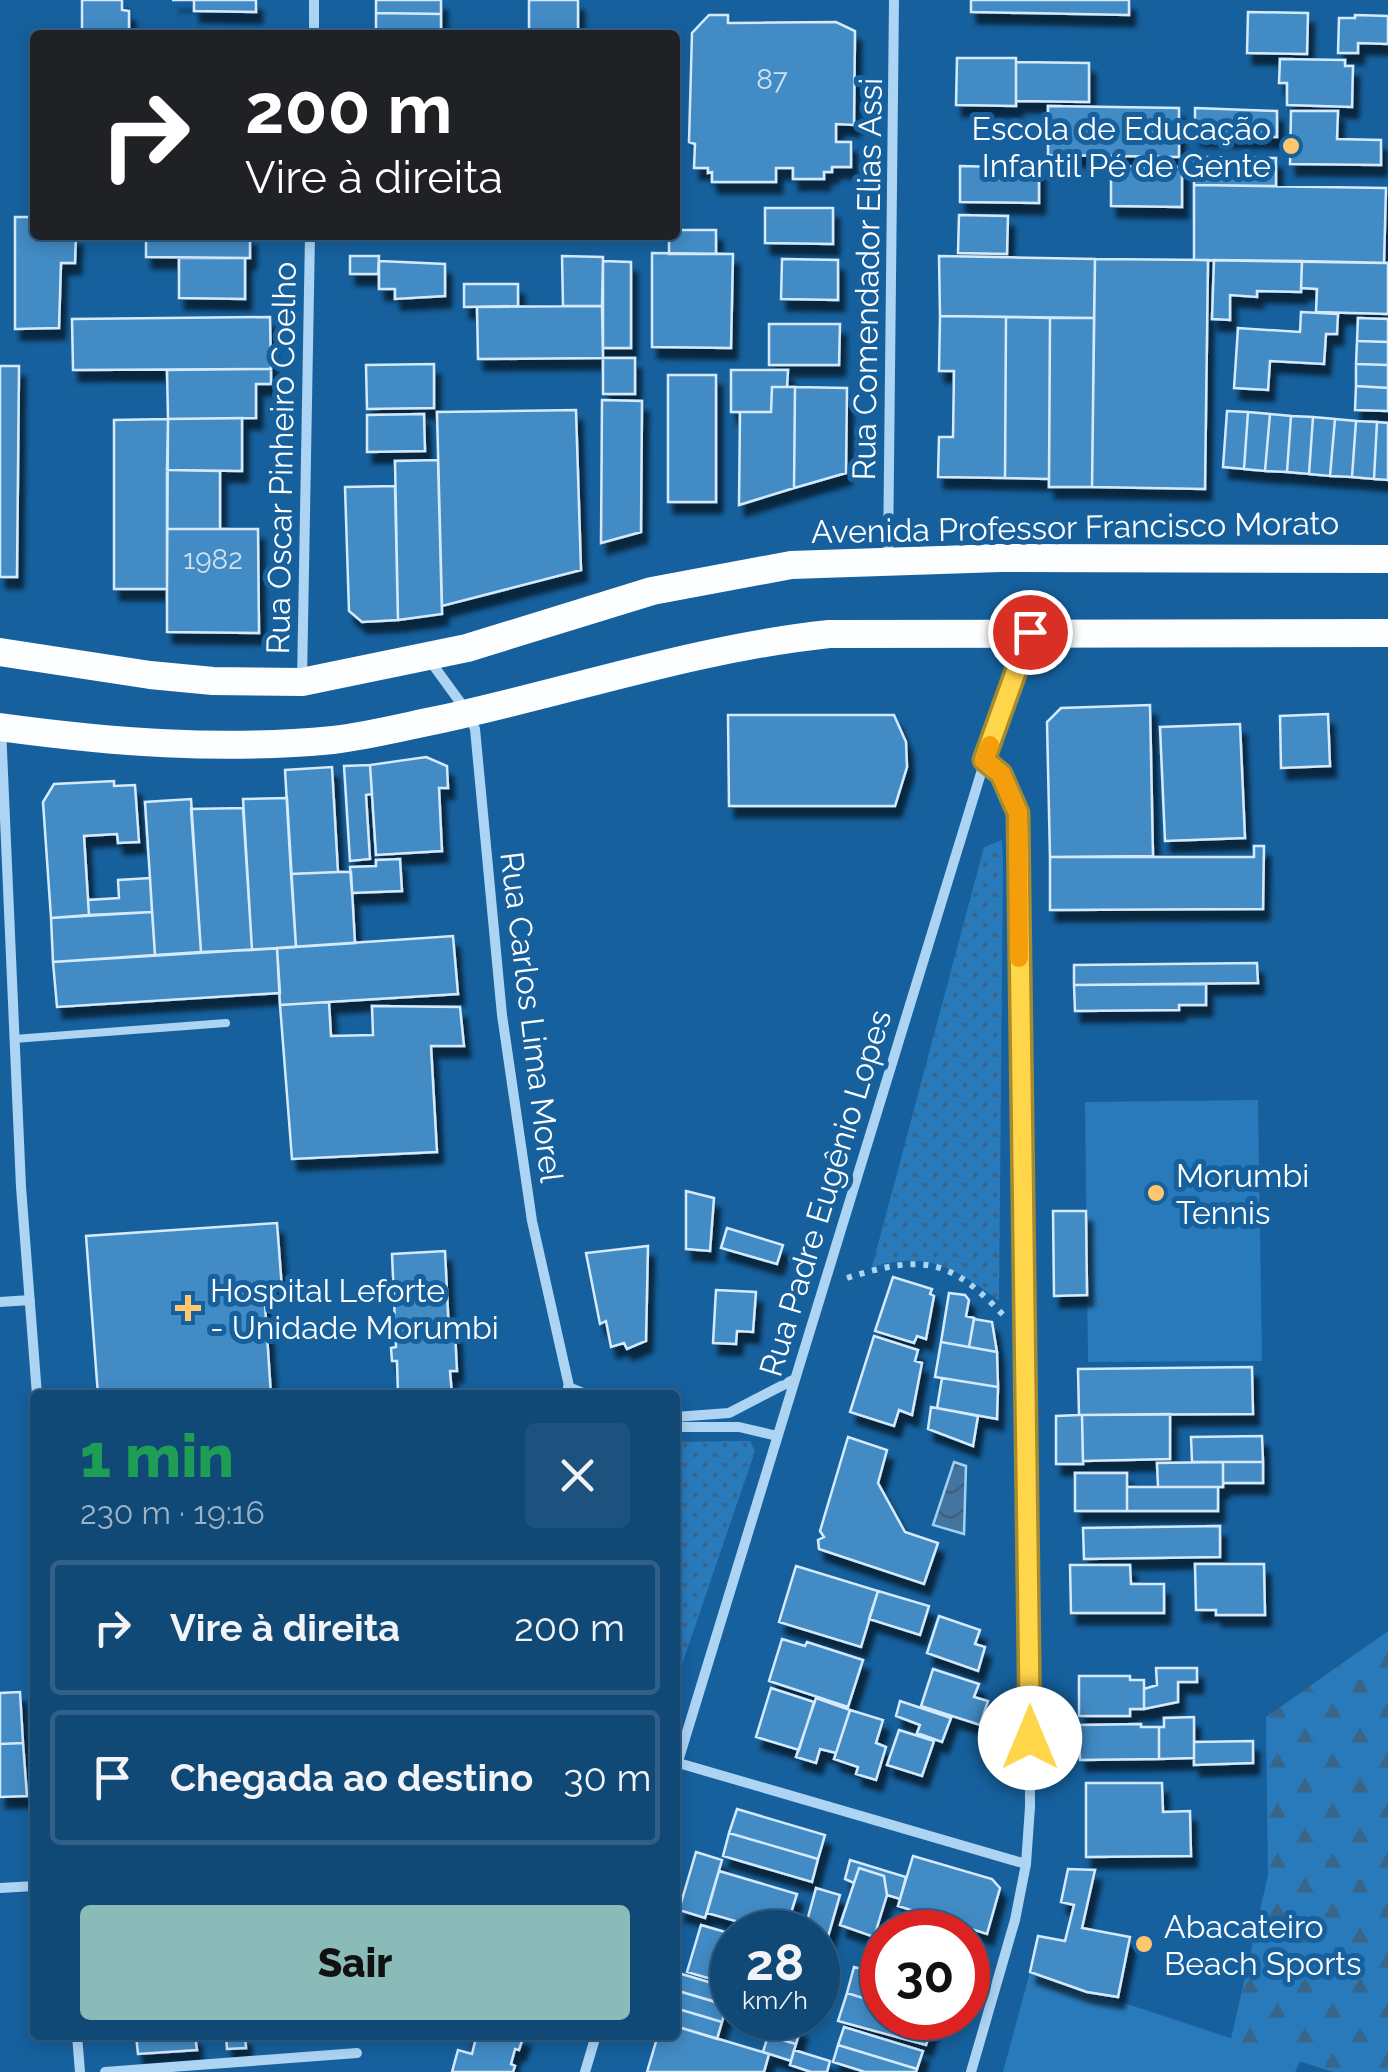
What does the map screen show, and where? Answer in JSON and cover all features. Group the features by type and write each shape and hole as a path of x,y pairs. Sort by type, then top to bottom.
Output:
{"highway":[{"name":"Avenida Professor Francisco Morato","path":"0,652 150,676 302,682 467,648 652,591 792,565 888,559 1388,559"},
{"path":"0,727 132,744 226,746 336,740 468,713 773,640 829,634 1388,633"}],"street":[{"path":"314,0 314,30"},
{"name":"Rua Comendador Elias Assi","path":"888,559 894,0"},
{"name":"Rua Oscar Pinheiro Coelho","path":"302,682 310,240"},
{"name":"Rua Padre Eugênio Lopes","path":"680,1753 984,760 1030,632"},
{"name":"Rua Carlos Lima Morel","path":"427,657 468,713 475,729 502,1015 532,1221 570,1390"},
{"path":"0,727 14,1039 37,1390"},
{"path":"970,2072 1002,1974 1026,1864 1030,1807 1018,813 1001,774 984,760"},
{"path":"0,1302 30,1300"},
{"path":"680,1417 729,1413 794,1380"},
{"path":"680,1427 739,1427 777,1436"},
{"path":"680,1734 685,1739"},
{"path":"680,1766 1026,1864"},
{"path":"0,1888 30,1886"},
{"path":"77,2040 80,2072"},
{"path":"585,2072 595,2040"},
{"path":"106,2072 357,2053"}],"lane":[{"path":"14,1039 226,1023"}],"path":[{"path":"822,1286 893,1266 930,1264 967,1279 1025,1338"}],"green space":[{"path":"1002,840 999,1301 940,1265 910,1261 872,1267 984,847"},
{"path":"1258,1100 1262,1361 1088,1362 1085,1102"},
{"path":"750,1441 755,1451 680,1670 680,1442"},
{"path":"1388,1631 1388,2072 1333,2072 1231,2039 1268,1875 1266,1717"},
{"path":"1030,1972 1300,2061 1295,2072 1003,2072"}],"water":[{"path":"954,1462 966,1466 964,1534 933,1525"}],"building":[{"path":"82,0 122,0 122,10 129,11 129,30 82,30"},
{"path":"194,0 256,0 256,12 194,11"},
{"path":"376,0 441,0 441,14 376,13"},
{"path":"529,0 578,0 578,30 529,30"},
{"path":"971,0 1129,0 1129,15 971,12"},
{"path":"1248,12 1308,13 1307,54 1247,53"},
{"path":"376,13 441,14 441,30 376,30"},
{"path":"709,15 728,15 728,23 836,22 855,31 854,125 836,124 836,142 851,142 851,167 832,167 832,172 824,172 824,179 793,179 793,168 776,168 776,182 712,182 708,168 694,168 695,144 689,142 692,33"},
{"path":"1388,16 1388,44 1358,43 1358,53 1338,53 1339,18"},
{"path":"957,58 1016,58 1016,106 956,105"},
{"path":"1280,59 1345,60 1345,66 1353,66 1352,107 1287,105 1287,83 1279,83"},
{"path":"1016,62 1089,63 1089,102 1016,101"},
{"path":"1048,106 1179,108 1179,157 1048,155"},
{"path":"1195,108 1277,111 1277,137 1195,135"},
{"path":"1291,111 1338,111 1337,139 1381,140 1381,165 1290,164"},
{"path":"1194,157 1276,158 1276,186 1194,185"},
{"path":"960,166 1039,168 1039,203 960,202"},
{"path":"1111,166 1182,167 1182,207 1111,206"},
{"path":"1194,185 1386,188 1384,263 1194,260"},
{"path":"765,208 833,208 833,244 765,243"},
{"path":"959,215 1008,216 1007,254 958,253"},
{"path":"15,217 30,217 30,240 76,240 75,263 61,263 59,328 15,329"},
{"path":"680,230 716,230 716,254 669,254 669,240 680,240"},
{"path":"146,240 250,240 250,258 146,257"},
{"path":"652,253 733,254 731,348 652,347"},
{"path":"350,256 379,256 378,274 350,274"},
{"path":"562,256 603,257 602,306 563,306"},
{"path":"939,256 1095,259 1094,318 940,316"},
{"path":"179,258 245,258 245,299 179,298"},
{"path":"782,259 838,260 838,300 781,299"},
{"path":"1095,259 1208,260 1205,489 1092,487"},
{"path":"1214,260 1302,261 1301,292 1257,291 1257,297 1230,295 1230,320 1212,319"},
{"path":"379,261 445,264 445,296 395,299 395,289 379,289"},
{"path":"603,261 631,262 631,348 603,348"},
{"path":"1302,261 1388,263 1388,314 1316,312 1317,289 1301,288"},
{"path":"464,284 518,284 518,306 464,307"},
{"path":"602,306 603,358 478,359 477,307"},
{"path":"1301,312 1338,314 1337,334 1326,334 1324,364 1270,361 1268,390 1234,388 1238,328 1300,332"},
{"path":"940,316 1006,317 1005,478 938,477 939,437 953,437 954,371 939,371"},
{"path":"270,317 271,369 73,370 72,319"},
{"path":"1006,317 1050,318 1049,479 1005,478"},
{"path":"1050,318 1094,318 1092,487 1049,487"},
{"path":"1358,318 1388,319 1388,342 1357,341"},
{"path":"769,324 840,324 839,365 769,365"},
{"path":"1357,341 1388,342 1388,365 1356,364"},
{"path":"603,358 635,358 635,394 603,394"},
{"path":"434,364 434,408 367,409 366,365"},
{"path":"1356,364 1388,365 1388,388 1356,386"},
{"path":"0,366 19,366 17,577 0,577"},
{"path":"271,369 271,384 256,384 256,418 168,419 167,370"},
{"path":"731,370 788,370 787,387 772,387 771,412 731,412"},
{"path":"668,375 716,375 716,502 668,502"},
{"path":"1356,386 1388,388 1388,411 1355,410"},
{"path":"772,387 795,387 794,488 739,505 740,412 771,412"},
{"path":"795,387 847,388 846,473 794,488"},
{"path":"602,400 642,401 641,532 601,543"},
{"path":"576,410 581,570 442,606 437,412"},
{"path":"1227,411 1248,412 1244,469 1223,467"},
{"path":"1248,412 1270,414 1265,471 1244,469"},
{"path":"424,414 425,451 367,452 367,415"},
{"path":"1270,414 1291,416 1287,472 1265,471"},
{"path":"1291,416 1313,417 1309,474 1287,472"},
{"path":"1313,417 1335,419 1330,476 1309,474"},
{"path":"242,418 242,471 167,470 168,419"},
{"path":"168,419 167,589 114,589 114,420"},
{"path":"1335,419 1356,421 1352,477 1330,476"},
{"path":"1356,421 1377,422 1374,479 1352,477"},
{"path":"1377,422 1388,423 1388,480 1374,479"},
{"path":"438,460 442,614 398,620 395,461"},
{"path":"167,470 220,471 220,529 167,529"},
{"path":"395,486 398,620 362,622 349,611 345,487"},
{"path":"167,529 258,529 259,633 167,632"},
{"path":"1150,705 1153,856 1050,857 1047,722 1061,708"},
{"path":"1328,714 1330,766 1281,768 1280,716"},
{"path":"728,715 894,715 906,742 907,767 895,806 729,806"},
{"path":"1240,724 1245,838 1165,841 1160,727"},
{"path":"426,757 447,766 448,788 439,788 442,851 376,855 370,765"},
{"path":"370,765 372,794 366,795 370,859 350,861 344,766"},
{"path":"332,767 338,872 291,874 285,770"},
{"path":"114,781 114,786 135,785 139,842 118,843 117,834 84,836 89,915 51,918 43,802 54,784"},
{"path":"287,798 296,947 252,950 243,799"},
{"path":"191,799 201,952 155,955 145,802"},
{"path":"243,808 252,950 201,952 191,809"},
{"path":"1254,846 1264,846 1263,909 1050,910 1050,857 1254,857"},
{"path":"400,859 402,891 352,893 350,867 376,866 376,860"},
{"path":"351,872 355,943 296,947 291,874"},
{"path":"150,878 152,912 89,915 88,900 119,898 118,880"},
{"path":"152,912 155,955 53,962 51,918"},
{"path":"453,936 458,994 280,1005 277,948"},
{"path":"277,948 280,993 57,1007 53,962"},
{"path":"1257,963 1258,983 1074,985 1074,965"},
{"path":"1206,984 1206,1005 1179,1005 1179,1010 1075,1011 1074,985"},
{"path":"329,1002 331,1036 373,1035 372,1006 460,1007 464,1046 431,1046 437,1152 292,1159 280,1005"},
{"path":"686,1191 714,1198 710,1251 686,1249"},
{"path":"1053,1211 1086,1211 1087,1295 1054,1296"},
{"name":"Hospital Leforte - Unidade Morumbi","path":"277,1223 282,1289 264,1290 271,1390 98,1390 86,1236"},
{"path":"727,1228 783,1245 777,1264 721,1248"},
{"path":"648,1246 646,1341 627,1349 624,1343 611,1347 606,1321 600,1324 586,1253"},
{"path":"445,1251 449,1333 455,1332 457,1371 450,1371 452,1390 398,1390 397,1361 392,1361 391,1348 396,1347 392,1254"},
{"path":"893,1277 932,1289 926,1339 917,1336 914,1343 875,1331"},
{"path":"716,1290 756,1292 753,1332 737,1331 736,1344 713,1343"},
{"path":"949,1293 965,1295 969,1300 966,1316 974,1318 969,1347 941,1342"},
{"path":"974,1319 992,1322 997,1352 969,1347"},
{"path":"874,1336 918,1350 915,1361 922,1363 912,1415 899,1410 894,1426 850,1412"},
{"path":"941,1342 997,1352 998,1387 935,1377"},
{"path":"1252,1367 1253,1414 1079,1415 1078,1369"},
{"path":"942,1378 998,1387 997,1419 937,1408"},
{"path":"931,1407 978,1416 973,1446 928,1429"},
{"path":"1170,1414 1170,1459 1083,1461 1082,1415"},
{"path":"1082,1415 1083,1464 1056,1464 1056,1416"},
{"path":"1262,1436 1263,1462 1192,1462 1191,1437"},
{"path":"848,1437 887,1450 878,1483 905,1532 938,1543 924,1584 819,1549 818,1540 824,1537 820,1531"},
{"path":"1223,1462 1223,1487 1158,1487 1157,1463"},
{"path":"1223,1462 1263,1462 1263,1483 1223,1483"},
{"path":"1075,1473 1127,1473 1127,1511 1075,1511"},
{"path":"1127,1487 1218,1487 1218,1511 1127,1511"},
{"path":"1220,1526 1220,1557 1084,1559 1083,1528"},
{"path":"1195,1564 1264,1564 1265,1615 1216,1615 1216,1610 1196,1610"},
{"path":"1070,1565 1130,1565 1131,1584 1164,1584 1164,1613 1071,1613"},
{"path":"796,1566 878,1591 861,1647 779,1622"},
{"path":"878,1591 929,1606 920,1635 869,1619"},
{"path":"939,1616 980,1630 975,1644 985,1647 978,1671 927,1653"},
{"path":"782,1639 805,1646 807,1642 863,1660 848,1707 769,1681"},
{"path":"1156,1668 1197,1668 1197,1682 1178,1682 1178,1702 1144,1709 1144,1689 1157,1685"},
{"path":"933,1669 979,1684 974,1697 988,1701 980,1725 921,1706"},
{"path":"1079,1676 1130,1676 1130,1680 1144,1680 1144,1709 1130,1709 1130,1716 1079,1716"},
{"path":"771,1688 814,1702 799,1750 756,1737"},
{"path":"20,1692 23,1743 0,1744 0,1693"},
{"path":"816,1698 850,1710 836,1753 820,1749 816,1763 796,1757"},
{"path":"900,1701 951,1718 942,1742 917,1733 920,1725 896,1716"},
{"path":"850,1710 883,1720 876,1743 886,1747 876,1780 856,1774 858,1767 834,1759"},
{"path":"1194,1717 1194,1758 1159,1759 1159,1727 1164,1727 1164,1718"},
{"path":"1079,1725 1159,1727 1159,1759 1080,1760"},
{"path":"899,1730 934,1741 922,1776 887,1765"},
{"path":"1253,1741 1253,1763 1194,1765 1194,1742"},
{"path":"23,1743 27,1796 0,1797 0,1744"},
{"path":"1086,1783 1162,1783 1163,1812 1190,1811 1191,1856 1086,1857"},
{"path":"737,1809 825,1835 818,1859 729,1833"},
{"path":"729,1833 818,1859 812,1882 723,1856"},
{"path":"696,1852 722,1860 705,1918 680,1910"},
{"path":"913,1856 992,1879 1000,1888 990,1923 990,1910 911,1910 898,1906"},
{"path":"850,1860 906,1877 900,1899 887,1895 884,1876 859,1868 854,1883 845,1879"},
{"path":"859,1868 884,1876 887,1895 882,1910 860,1910 860,1932 840,1925"},
{"path":"1068,1869 1095,1870 1082,1928 1130,1937 1118,1997 1087,1992 1030,1972 1038,1936 1065,1941 1074,1905 1061,1902"},
{"path":"719,1871 797,1894 792,1910 707,1913"},
{"path":"816,1888 840,1895 836,1910 810,1910"},
{"path":"701,1925 710,1928 710,1979 687,1972"},
{"path":"854,1967 860,1969 860,1997 847,1993"},
{"path":"680,1973 710,1982 710,2000 680,1991"},
{"path":"680,1991 710,2000 710,2018 680,2009"},
{"path":"847,1993 860,1997 860,2027 840,2022"},
{"path":"680,2009 710,2018 710,2037 680,2028"},
{"path":"680,2027 710,2036 710,2040 769,2054 764,2072 647,2072 657,2040 680,2040"},
{"path":"844,2027 860,2032 860,2040 887,2040 923,2051 917,2069 838,2045"},
{"path":"137,2040 196,2040 197,2050 138,2054"},
{"path":"226,2040 245,2040 246,2048 227,2049"},
{"path":"476,2040 522,2040 519,2050 515,2049 513,2072 452,2072 458,2050 472,2054"},
{"path":"767,2040 796,2044 791,2061 763,2052"},
{"path":"838,2045 917,2069 865,2072 833,2062"},
{"path":"794,2050 830,2061 827,2072 790,2065"}],"slow traffic":[{"path":"990,745 984,760 1001,774 1018,813 1019,958"}],"place":[{"name":"Escola de Educação Infantil Pé de Gente","path":"1291,146"},
{"name":"Morumbi Tennis","path":"1156,1193"},
{"name":"Hospital Leforte - Unidade Morumbi","path":"188,1308"},
{"name":"Abacateiro Beach Sports","path":"1144,1944"}],"route":[{"path":"1030,632 984,760 1001,774 1018,813 1030,1738"}]}
